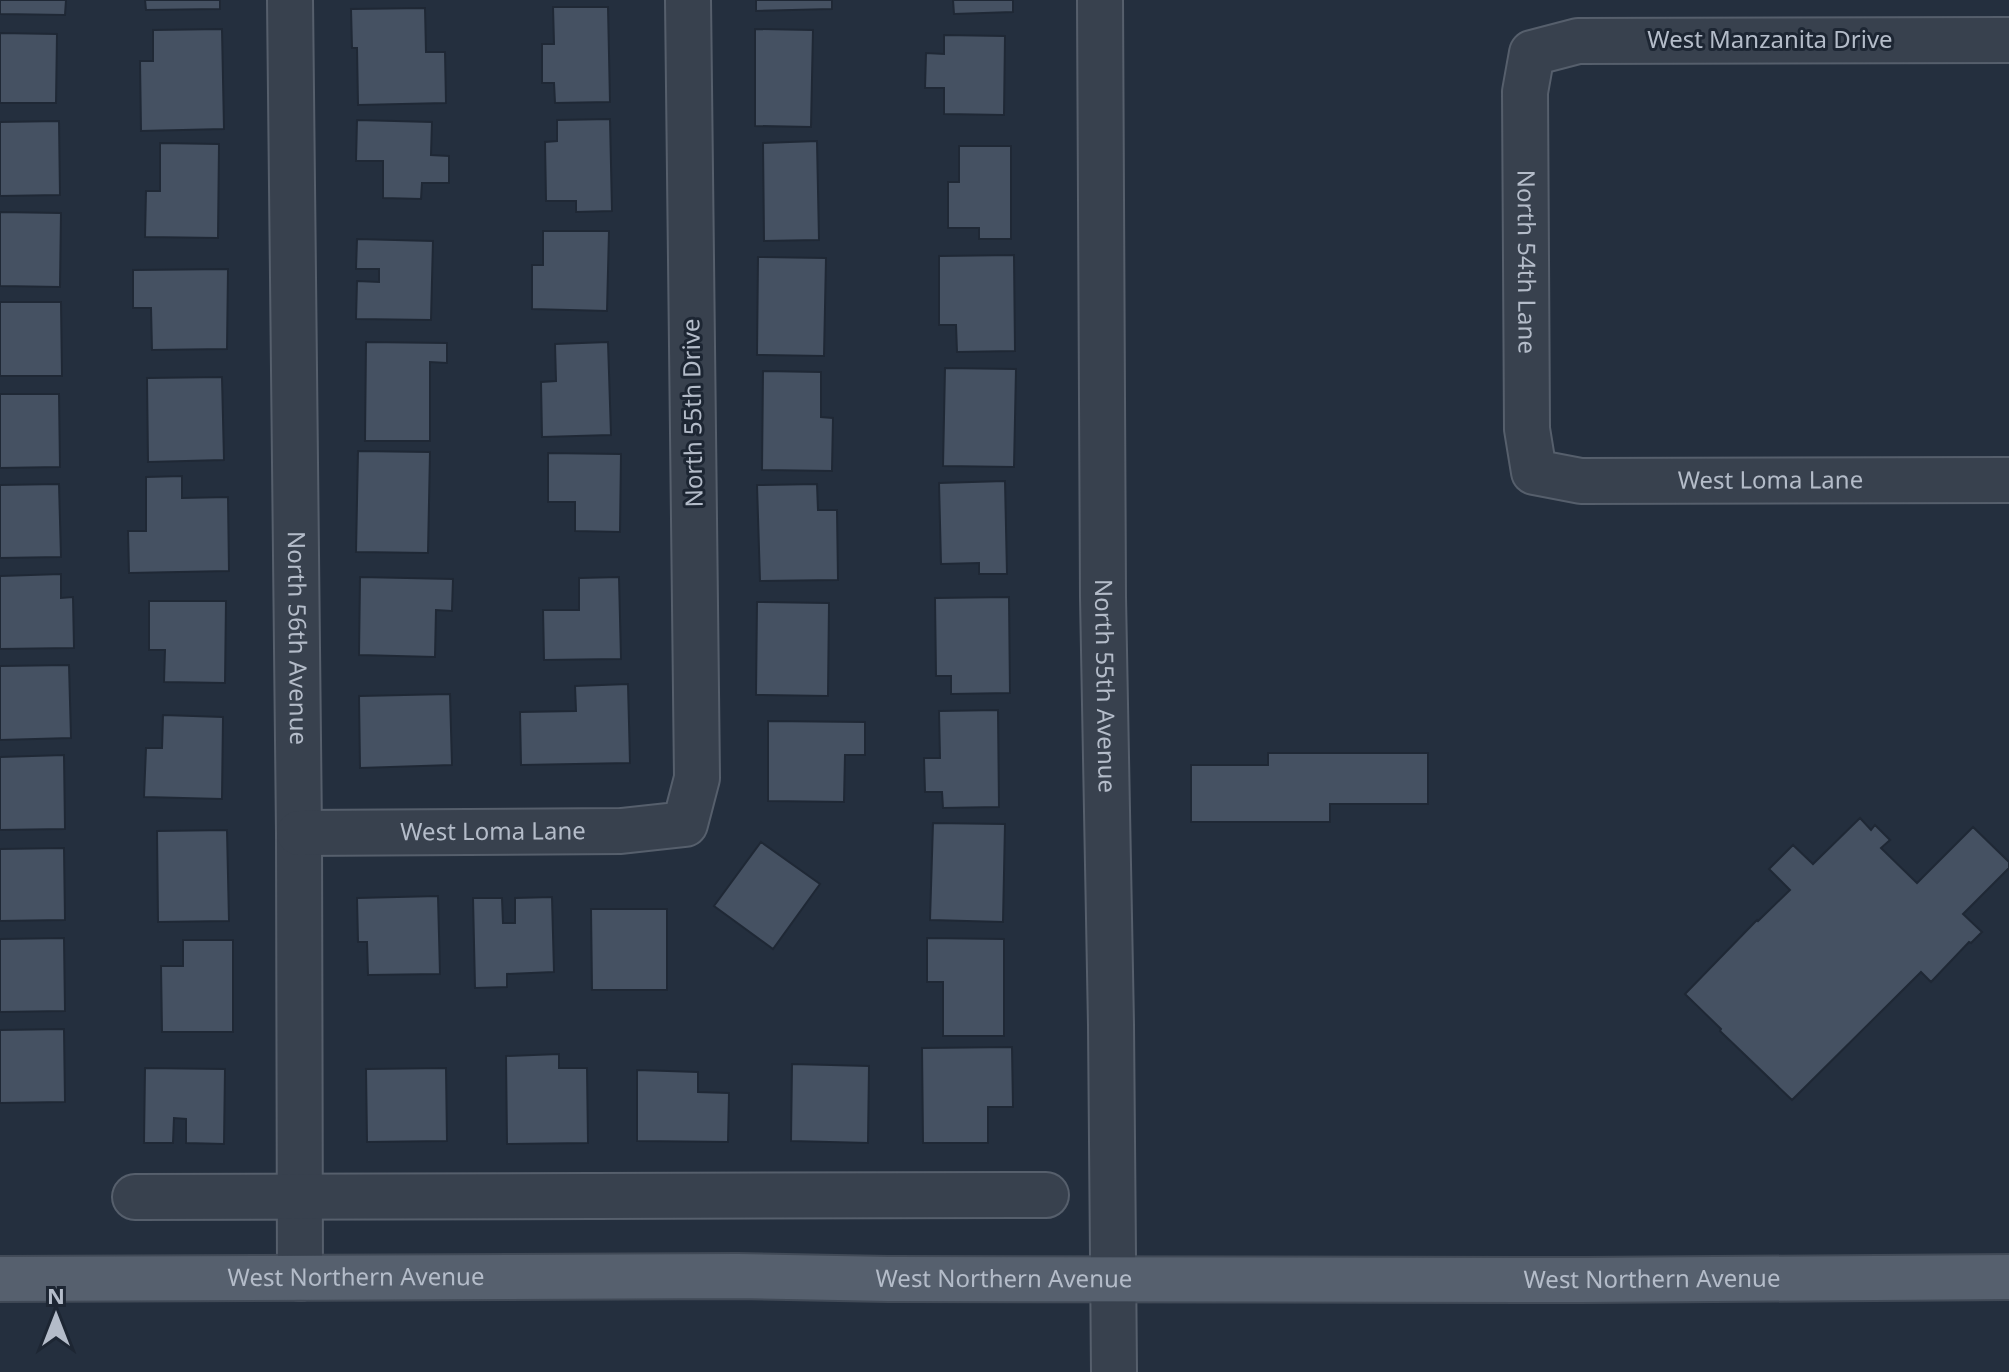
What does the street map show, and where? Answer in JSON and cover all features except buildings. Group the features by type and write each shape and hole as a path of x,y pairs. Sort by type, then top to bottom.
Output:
{"main road":[{"name":"West Northern Avenue","path":"0,1279 738,1276 1584,1280 2009,1277"}],"street":[{"name":"North 56th Avenue","path":"290,0 299,833 300,1278"},
{"name":"North 55th Drive","path":"685,824 697,778 688,0"},
{"name":"North 55th Avenue","path":"1100,0 1103,597 1114,1372"},
{"name":"West Manzanita Drive","path":"1532,53 1578,41 2009,40"},
{"name":"North 54th Lane","path":"1532,53 1525,108 1527,429 1534,472"},
{"name":"West Loma Lane","path":"1534,472 1581,481 2009,480"},
{"name":"West Loma Lane","path":"299,833 621,831 685,824"},
{"path":"135,1197 1046,1195"}]}
